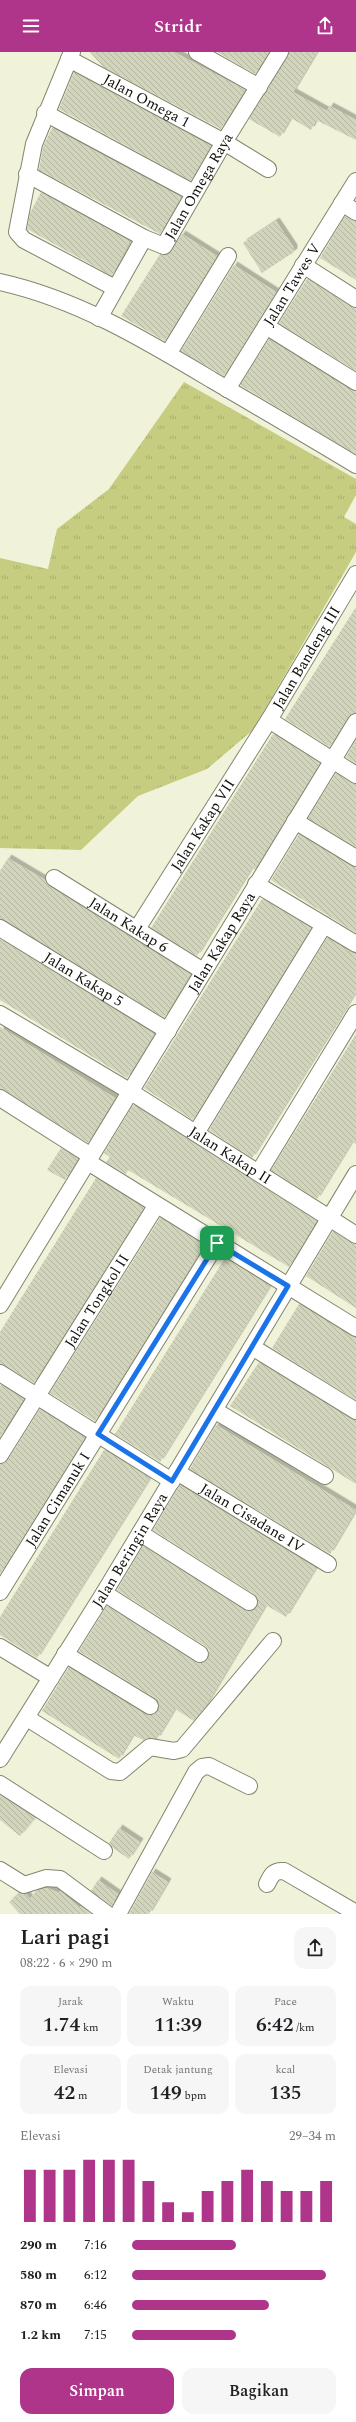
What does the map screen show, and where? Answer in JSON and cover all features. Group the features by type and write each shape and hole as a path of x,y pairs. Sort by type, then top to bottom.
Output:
{"street":[{"name":"Jalan Omega Raya","path":"100,318 115,288 144,238 164,246 224,142 280,52"},
{"path":"203,54 258,87"},
{"path":"70,56 45,113 34,144 17,232 20,237 115,288"},
{"name":"Jalan Omega 1","path":"70,56 224,142 268,169"},
{"path":"45,113 194,193"},
{"path":"27,174 144,238"},
{"name":"Jalan Tawes V","path":"227,389 356,181"},
{"path":"342,203 356,212"},
{"path":"168,354 228,256"},
{"path":"303,265 356,299"},
{"path":"0,284 32,289 100,318 168,354 356,465"},
{"path":"266,326 356,382"},
{"name":"Jalan Bandeng III","path":"269,720 356,574"},
{"path":"269,720 356,775"},
{"name":"Jalan Kakap VII","path":"137,929 269,720"},
{"name":"Jalan Kakap Raya","path":"0,1306 356,722"},
{"path":"295,821 356,858"},
{"name":"Jalan Kakap 6","path":"54,878 203,971"},
{"path":"256,884 356,944"},
{"path":"196,1133 324,925"},
{"name":"Jalan Kakap 5","path":"0,928 168,1031"},
{"path":"258,1172 356,1013"},
{"name":"Jalan Kakap II","path":"0,1014 131,1092 356,1235"},
{"path":"0,1098 156,1206 356,1328"},
{"name":"Jalan Beringin Raya","path":"0,1759 104,1593 356,1174"},
{"name":"Jalan Tongkol II","path":"0,1455 36,1395 156,1206"},
{"name":"Jalan Cimanuk I","path":"0,1592 217,1243"},
{"path":"252,1347 356,1411"},
{"name":"Jalan Cisadane IV","path":"0,1373 98,1434 328,1564"},
{"path":"214,1410 325,1476"},
{"path":"140,1533 250,1602"},
{"path":"104,1593 200,1654"},
{"path":"27,1718 111,1771 120,1772 150,1747 174,1751 182,1749 273,1641"},
{"path":"0,1647 51,1678"},
{"path":"65,1654 150,1706"},
{"path":"118,1914 196,1772 202,1767 209,1766 249,1786"},
{"path":"0,1784 104,1851"},
{"path":"0,1870 24,1885 46,1878 60,1879 107,1914"},
{"path":"267,1884 272,1873 278,1870 284,1871 356,1913"}],"green space":[{"path":"184,382 356,479 356,495 344,517 356,524 356,552 253,730 207,769 138,796 81,850 0,848 0,558 48,569 57,529 109,489"}],"building":[{"path":"90,52 174,52 245,90 221,129 103,67"},
{"path":"217,52 269,52 255,74"},
{"path":"289,52 317,52 293,92 327,111 330,106 356,120 356,140 316,120 311,130 291,118 280,137 249,119"},
{"path":"74,72 211,146 191,181 59,109"},
{"path":"52,128 181,197 160,234 39,170 43,147"},
{"path":"41,192 130,241 112,276 27,229 30,213"},
{"path":"345,216 356,221 356,280 320,258"},
{"path":"276,221 294,248 294,252 262,273 243,243"},
{"path":"182,234 217,256 165,341 121,316 160,254 169,254"},
{"path":"234,265 276,292 224,376 181,351"},
{"path":"307,279 356,308 356,371 279,323"},
{"path":"269,339 356,391 356,454 240,385"},
{"path":"356,607 356,713 348,717 330,747 285,719"},
{"path":"273,734 320,763 255,870 252,868 197,956 151,928"},
{"path":"356,740 356,764 346,757"},
{"path":"336,773 356,784 356,847 308,818"},
{"path":"299,834 356,867 356,933 271,880"},
{"path":"8,858 45,880 49,886 190,974 164,1018 0,919 0,871"},
{"path":"262,899 311,928 193,1120 144,1088"},
{"path":"327,938 356,953 356,992 252,1158 209,1130"},
{"path":"0,939 154,1034 127,1078 0,1000"},
{"path":"0,1027 115,1098 88,1143 0,1089"},
{"path":"356,1034 356,1144 352,1142 317,1199 271,1170"},
{"path":"133,1105 317,1221 289,1267 128,1170 126,1174 106,1162 110,1157 104,1153"},
{"path":"61,1148 78,1159 65,1180 47,1170"},
{"path":"96,1178 144,1208 34,1383 0,1364 0,1332"},
{"path":"160,1218 204,1245 95,1421 50,1393"},
{"path":"333,1231 356,1244 356,1308 306,1276"},
{"path":"225,1258 270,1286 160,1462 115,1434"},
{"path":"299,1304 356,1337 356,1400 272,1348"},
{"path":"259,1362 356,1420 356,1484 230,1406"},
{"path":"1,1385 24,1399 0,1437 0,1386"},
{"path":"40,1409 85,1438 0,1574 0,1464 8,1460"},
{"path":"216,1425 356,1510 330,1554 190,1469"},
{"path":"104,1450 150,1478 37,1658 0,1635 0,1617"},
{"path":"180,1485 316,1568 286,1617 266,1605 204,1709 194,1721 175,1709 157,1739 148,1738 143,1740 133,1735 119,1759 42,1711 69,1667 145,1714 150,1715 158,1711 159,1706 155,1698 79,1651 107,1606 195,1662 204,1663 208,1659 209,1650 205,1646 117,1590 143,1546 244,1610 253,1611 258,1603 254,1594 153,1530"},
{"path":"0,1795 35,1818 20,1836 0,1820"},
{"path":"119,1828 140,1842 129,1859 113,1848 109,1843"},
{"path":"152,1872 168,1882 149,1914 129,1914"},
{"path":"98,1880 118,1894 112,1906 91,1891"},
{"path":"47,1888 59,1893 60,1891 80,1908 81,1906 91,1914 20,1914 9,1902 19,1893 26,1894 30,1899 36,1891"}],"route":[{"path":"217,1243 288,1286 172,1481 98,1434 217,1243"}]}
